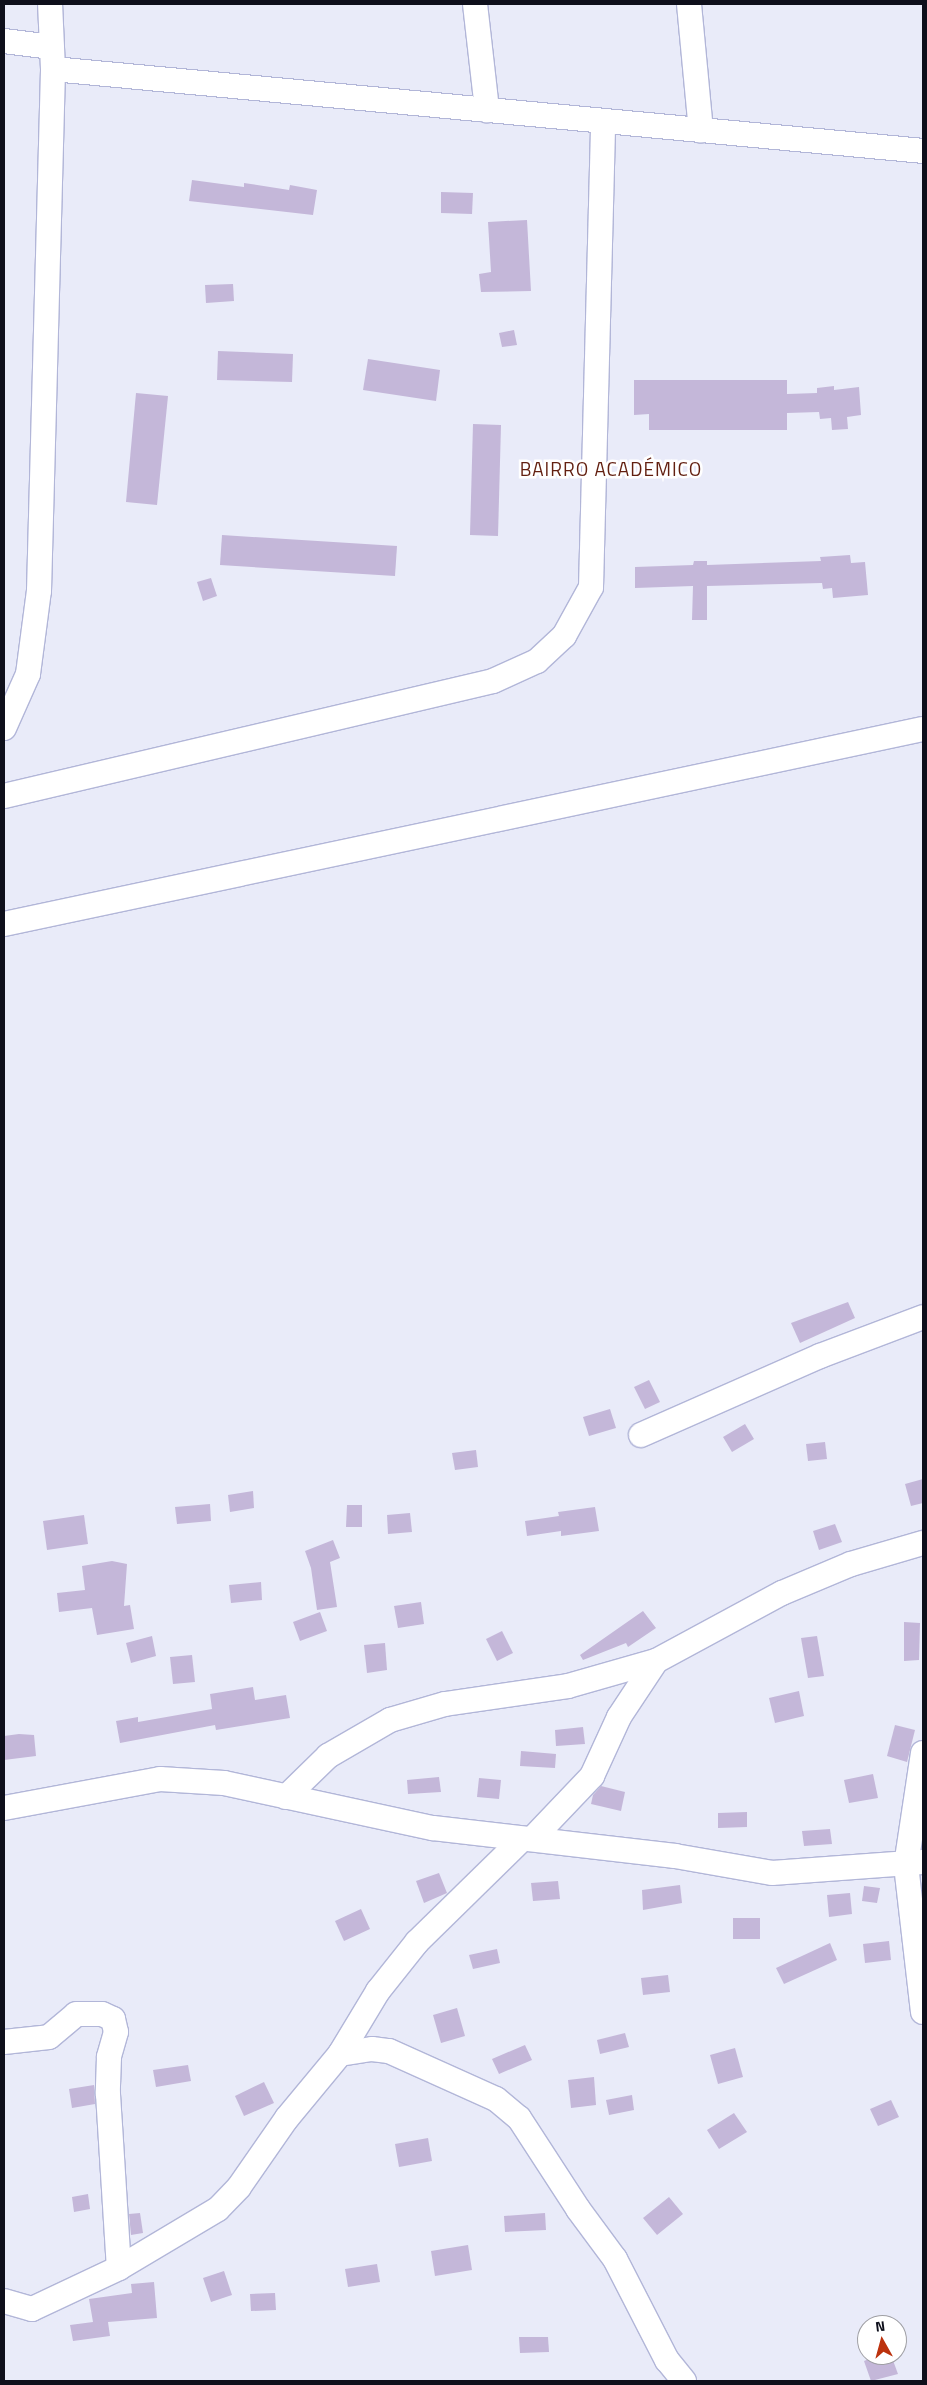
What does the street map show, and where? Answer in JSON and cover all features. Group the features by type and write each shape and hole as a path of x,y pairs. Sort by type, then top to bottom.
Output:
{"street":[{"path":"4,728 28,674 39,591 52,58 50,4"},
{"path":"475,4 487,110"},
{"path":"689,4 701,130"},
{"path":"4,42 52,58 487,110 923,151"},
{"path":"4,796 493,681 537,661 564,636 591,587 603,121"},
{"path":"4,924 923,729"},
{"path":"641,1435 820,1356 923,1317"},
{"path":"286,1797 328,1756 390,1720 445,1704 568,1686 656,1661 782,1593 851,1564 923,1543"},
{"path":"4,2301 32,2309 119,2268 218,2210 239,2187 287,2118 340,2054 378,1991 417,1942 592,1776 619,1717 656,1661"},
{"path":"923,1753 915,1863 923,2012"},
{"path":"4,1808 160,1779 224,1783 433,1828 675,1856 772,1873 915,1863"},
{"path":"4,2042 49,2037 76,2014 102,2014 113,2019 116,2032 109,2057 108,2094 119,2268"},
{"path":"340,2054 372,2049 389,2051 496,2099 519,2118 578,2209 615,2259 667,2360 684,2381"}],"building":[{"path":"192,180 244,187 244,183 289,190 290,185 317,190 313,215 189,201"},
{"path":"441,192 473,193 472,214 441,213"},
{"path":"527,220 531,291 481,292 479,274 491,272 488,222"},
{"path":"233,284 234,301 206,303 205,285"},
{"path":"514,330 517,345 502,347 499,333"},
{"path":"218,351 293,354 292,382 217,380"},
{"path":"368,359 440,370 436,401 363,390"},
{"path":"634,380 787,380 787,394 817,393 817,388 834,386 834,390 859,387 861,415 847,417 848,429 832,430 831,418 820,419 819,412 787,413 787,430 649,430 649,414 634,415"},
{"path":"136,393 168,396 157,505 126,502"},
{"path":"473,424 501,425 498,536 470,535"},
{"path":"222,535 397,546 395,576 220,565"},
{"path":"850,555 851,563 865,562 868,595 833,598 832,588 823,589 822,583 707,586 707,620 692,620 693,586 635,588 635,567 693,565 694,561 707,561 707,565 821,561 820,557"},
{"path":"211,578 217,596 203,601 197,582"},
{"path":"848,1302 855,1318 800,1343 791,1323"},
{"path":"649,1380 660,1402 645,1409 634,1387"},
{"path":"610,1409 616,1428 589,1436 583,1417"},
{"path":"745,1424 754,1439 732,1452 723,1437"},
{"path":"825,1442 827,1459 808,1461 806,1444"},
{"path":"476,1450 478,1467 455,1470 452,1453"},
{"path":"923,1479 923,1503 911,1506 905,1484"},
{"path":"253,1491 254,1508 230,1512 228,1495"},
{"path":"210,1504 211,1521 177,1524 175,1507"},
{"path":"347,1505 362,1505 362,1527 346,1527"},
{"path":"595,1507 599,1531 561,1536 561,1531 527,1536 525,1521 559,1516 558,1512"},
{"path":"410,1513 412,1532 388,1534 387,1515"},
{"path":"84,1515 88,1544 47,1550 43,1521"},
{"path":"835,1524 842,1542 819,1550 813,1531"},
{"path":"333,1540 340,1558 330,1562 337,1607 317,1610 311,1568 305,1551"},
{"path":"112,1561 127,1564 124,1606 130,1605 134,1629 97,1635 92,1608 59,1612 57,1593 85,1590 82,1566"},
{"path":"261,1582 262,1600 231,1603 229,1585"},
{"path":"421,1602 424,1624 398,1628 394,1606"},
{"path":"643,1611 656,1628 628,1647 626,1643 583,1660 580,1655"},
{"path":"320,1612 327,1631 300,1641 293,1622"},
{"path":"904,1622 920,1623 919,1660 904,1661"},
{"path":"502,1631 513,1653 497,1661 486,1639"},
{"path":"152,1636 156,1656 131,1663 126,1643"},
{"path":"817,1636 824,1676 808,1678 801,1638"},
{"path":"385,1643 387,1670 367,1673 364,1645"},
{"path":"192,1655 195,1682 173,1684 170,1657"},
{"path":"253,1687 255,1700 286,1695 290,1718 216,1730 215,1725 120,1743 116,1721 138,1717 138,1722 212,1709 210,1694"},
{"path":"799,1691 804,1716 775,1723 769,1698"},
{"path":"895,1725 915,1730 907,1762 887,1756"},
{"path":"583,1727 585,1744 556,1746 555,1730"},
{"path":"34,1735 36,1756 4,1760 4,1736"},
{"path":"521,1751 556,1754 555,1768 520,1766"},
{"path":"873,1774 878,1798 849,1803 844,1780"},
{"path":"439,1777 441,1792 408,1794 407,1780"},
{"path":"479,1778 501,1780 499,1799 477,1797"},
{"path":"601,1786 625,1792 621,1811 591,1804 593,1795"},
{"path":"747,1812 747,1827 718,1828 718,1813"},
{"path":"830,1829 832,1844 804,1846 802,1831"},
{"path":"439,1873 447,1893 424,1903 416,1881"},
{"path":"558,1881 560,1899 533,1901 531,1883"},
{"path":"680,1885 682,1903 643,1910 642,1890"},
{"path":"864,1886 880,1888 877,1903 862,1901"},
{"path":"850,1893 852,1914 829,1917 827,1895"},
{"path":"361,1909 370,1929 344,1941 335,1921"},
{"path":"733,1918 760,1918 760,1939 733,1939"},
{"path":"889,1941 891,1960 865,1963 863,1944"},
{"path":"830,1943 837,1960 784,1984 776,1968"},
{"path":"497,1949 500,1963 473,1969 469,1955"},
{"path":"668,1975 670,1992 643,1995 641,1978"},
{"path":"457,2008 465,2036 441,2043 433,2015"},
{"path":"625,2033 629,2047 600,2054 597,2040"},
{"path":"525,2045 532,2060 499,2074 492,2059"},
{"path":"735,2048 743,2077 718,2084 710,2055"},
{"path":"188,2065 191,2081 156,2087 153,2070"},
{"path":"594,2077 596,2105 571,2108 568,2080"},
{"path":"264,2082 274,2103 244,2116 235,2096"},
{"path":"94,2085 95,2104 72,2108 69,2089"},
{"path":"632,2095 634,2110 609,2115 606,2100"},
{"path":"891,2100 899,2117 878,2126 870,2109"},
{"path":"734,2113 747,2132 719,2149 707,2130"},
{"path":"428,2138 432,2161 399,2167 395,2144"},
{"path":"88,2194 90,2209 74,2212 72,2197"},
{"path":"669,2197 683,2214 657,2235 643,2218"},
{"path":"140,2213 143,2233 131,2235 129,2214"},
{"path":"545,2213 546,2230 505,2232 504,2216"},
{"path":"468,2245 472,2270 435,2276 431,2251"},
{"path":"377,2264 380,2282 348,2287 345,2269"},
{"path":"224,2271 232,2295 211,2302 203,2278"},
{"path":"154,2282 157,2318 108,2322 110,2336 73,2341 70,2325 93,2322 89,2299 132,2293 131,2284"},
{"path":"275,2293 276,2310 251,2311 250,2294"},
{"path":"519,2337 548,2337 549,2352 520,2353"},
{"path":"865,2365 895,2365 898,2374 871,2381"}],"district":[{"name":"BAIRRO ACADÉMICO","path":"611,469"}]}
